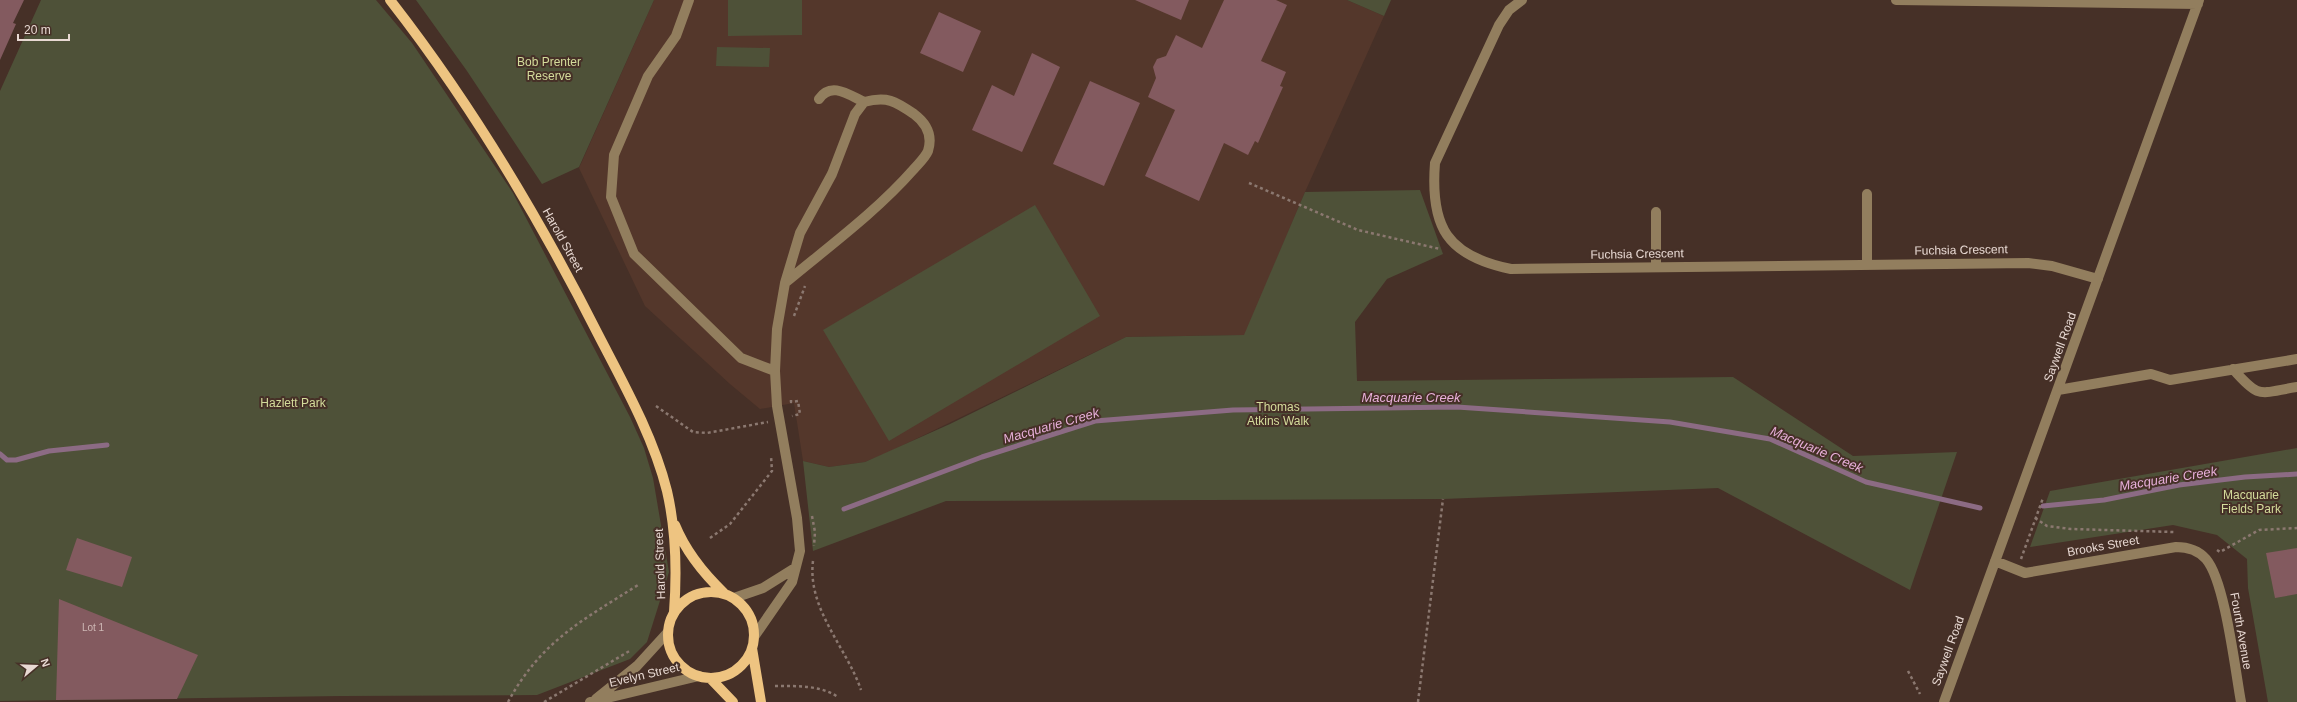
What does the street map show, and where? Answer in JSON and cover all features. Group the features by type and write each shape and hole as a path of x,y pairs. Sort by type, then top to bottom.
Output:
{"main road":[{"name":"Harold Street","path":"390,0 492,146 576,290 621,378 654,453 667,490 672,515 676,570 674,612"},
{"name":"Harold Street","path":"672,515 686,548 697,564 724,593"},
{"path":"701,593 724,593 734,598 750,616 754,637 752,648 747,658 736,670 721,677 710,678 699,676 690,672 676,660 671,651 668,632 674,612 681,603 701,593"},
{"path":"752,648 761,702"},
{"path":"710,678 733,702"}],"street":[{"path":"689,0 676,36 648,76 614,155 611,197 634,254 741,358 775,371"},
{"name":"Fuchsia Crescent","path":"1522,0 1509,10 1499,25 1434,163 1433,187 1435,209 1444,234 1464,252 1488,264 1511,269 1656,266 2028,263 2052,266 2098,279"},
{"path":"1896,0 2198,2"},
{"name":"Saywell Road","path":"1944,702 2198,2"},
{"path":"818,98 828,91 841,90 864,102"},
{"path":"754,637 792,582 800,551 797,518 777,406 775,371 777,329 785,283 800,234 832,174 855,114 864,102 876,99 895,101 920,119 927,126 930,139 927,151 905,179 871,211 785,283"},
{"path":"1867,194 1867,264"},
{"path":"1656,212 1656,266"},
{"path":"2058,390 2151,374 2170,380 2297,359"},
{"path":"2233,370 2252,390 2258,393 2297,387"},
{"name":"Brooks Street","path":"1995,561 2025,573 2176,547 2187,547 2197,551 2212,567"},
{"name":"Fourth Avenue","path":"2212,567 2221,591 2240,702"},
{"path":"734,598 763,588 795,568"},
{"name":"Evelyn Street","path":"592,701 637,666 668,632"},
{"name":"Evelyn Street","path":"592,701 699,676"}],"path":[{"path":"1249,183 1358,230 1440,249"},
{"path":"793,320 805,286"},
{"path":"790,394 791,402 798,401 800,414 794,416"},
{"path":"656,406 693,432 707,433 767,422"},
{"path":"710,538 730,524 772,471"},
{"path":"2018,571 2043,498"},
{"path":"1418,702 1443,499"},
{"path":"2035,518 2047,526 2071,529 2177,532"},
{"path":"2215,549 2220,552 2259,530 2297,528"},
{"path":"812,566 815,592 822,612 857,678 861,690"},
{"path":"508,702 536,660 568,629 638,586"},
{"path":"544,702 636,646"},
{"path":"1908,671 1920,694"},
{"path":"775,686 800,686 823,690 838,698"}],"shaded area":[{"path":"654,0 1347,0 1384,16 1305,192 1245,335 1126,337 889,452 865,462 829,467 803,461 794,403 760,409 730,384 645,306 579,168"}],"green space":[{"name":"Hazlett Park","path":"41,0 376,0 412,43 513,193 630,417 644,448 653,478 669,572 647,642 630,659 537,695 0,701 0,91"},
{"name":"Bob Prenter Reserve","path":"416,0 654,0 579,167 542,184 467,71"},
{"path":"728,0 802,0 802,35 728,36"},
{"path":"1347,0 1391,0 1384,16"},
{"path":"717,47 770,48 769,67 716,66"},
{"name":"Thomas Atkins Walk","path":"1420,190 1443,254 1387,279 1355,322 1357,381 1733,377 1853,456 1957,452 1910,590 1718,488 1443,499 946,501 813,551 803,461 829,467 865,462 950,424 1126,337 1244,335 1305,192"},
{"path":"1035,205 1100,316 889,441 823,330"},
{"name":"Macquarie Fields Park","path":"2297,448 2297,702 2268,702 2248,588 2247,559 2217,535 2173,525 2030,547 2050,491"}],"building":[{"path":"0,0 24,0 13,23 16,24 0,60"},
{"path":"1135,0 1189,0 1181,20"},
{"path":"1224,0 1276,0 1287,5 1261,61 1286,72 1280,86 1283,87 1258,143 1255,141 1248,155 1224,143 1199,201 1145,176 1175,110 1148,97 1156,78 1153,67 1157,59 1166,56 1176,35 1202,48"},
{"path":"939,12 981,31 963,72 920,53"},
{"path":"1032,53 1060,67 1022,152 972,130 992,85 1014,96"},
{"path":"1090,81 1140,103 1104,186 1053,164"},
{"path":"77,538 132,557 122,587 66,570"},
{"path":"2297,548 2297,594 2275,598 2266,553"},
{"path":"59,599 198,655 177,699 56,700"}],"waterway":[{"name":"Macquarie Creek","path":"844,509 982,457 1095,421 1233,410 1457,407 1670,422 1770,439 1866,482 1980,508"},
{"name":"Macquarie Creek","path":"0,454 7,460 16,460 49,451 107,445"},
{"name":"Macquarie Creek","path":"2043,506 2104,500 2179,485 2245,477 2297,474"}]}
